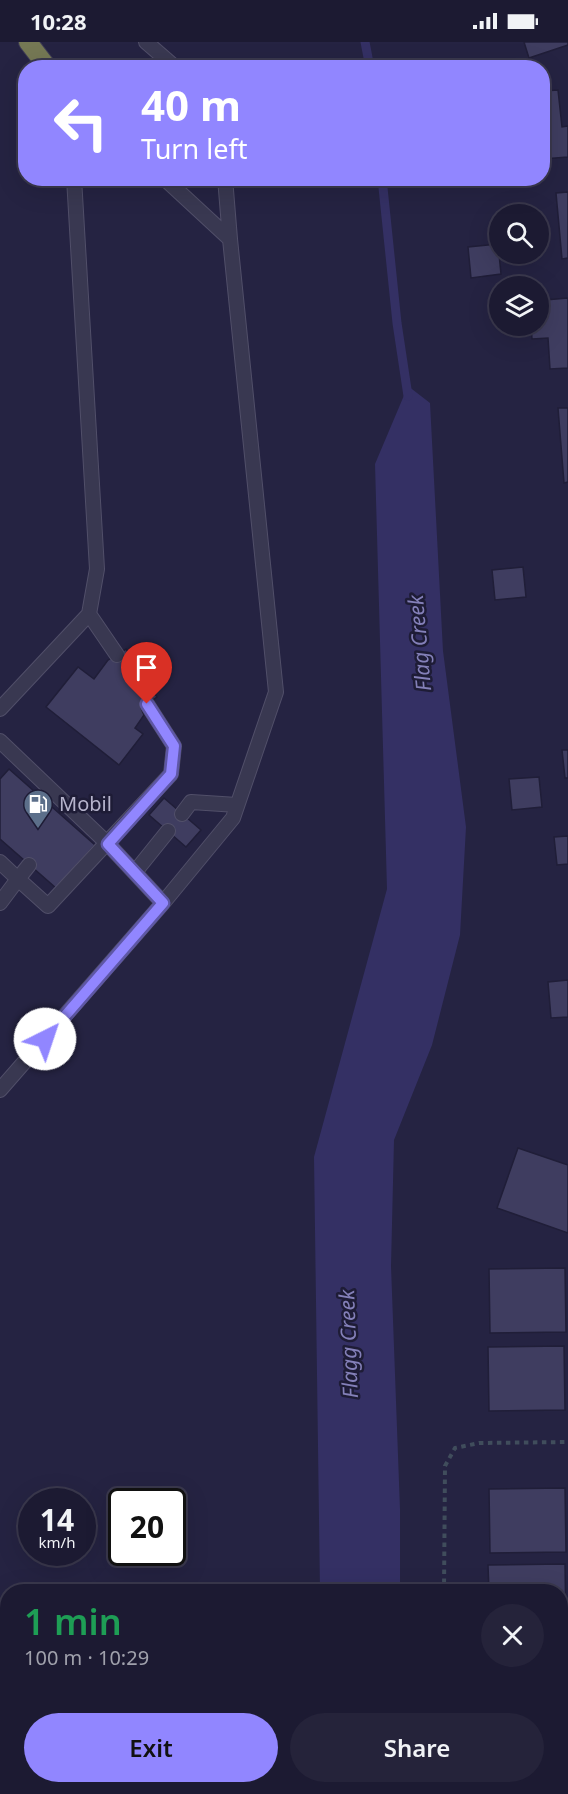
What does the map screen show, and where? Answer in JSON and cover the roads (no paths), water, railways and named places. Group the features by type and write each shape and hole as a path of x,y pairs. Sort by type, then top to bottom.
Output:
{"highway":[{"path":"28,42 42,60"}],"lane":[{"path":"146,42 167,60"},
{"path":"0,709 89,614 97,569 74,186"},
{"path":"173,186 230,239"},
{"path":"0,1090 163,903 233,818 276,692 226,186"},
{"path":"89,614 117,655"},
{"path":"0,862 48,906 108,844 171,774 174,746 147,704"},
{"path":"5,746 39,787 70,815 108,844 163,903"},
{"path":"0,761 5,746"},
{"path":"182,814 191,802 237,805"},
{"path":"135,873 168,831"},
{"path":"0,903 29,865"}],"water":[{"name":"Flagg Creek","path":"408,386 430,403 443,651 466,827 460,935 432,1045 394,1140 391,1266 400,1509 400,1584 320,1584 314,1157 387,889 375,464"}],"waterway":[{"name":"Flag Creek","path":"365,42 368,60"},
{"name":"Flag Creek","path":"383,186 397,323 408,396"}],"place":[{"name":"Mobil","path":"38,830"}]}
